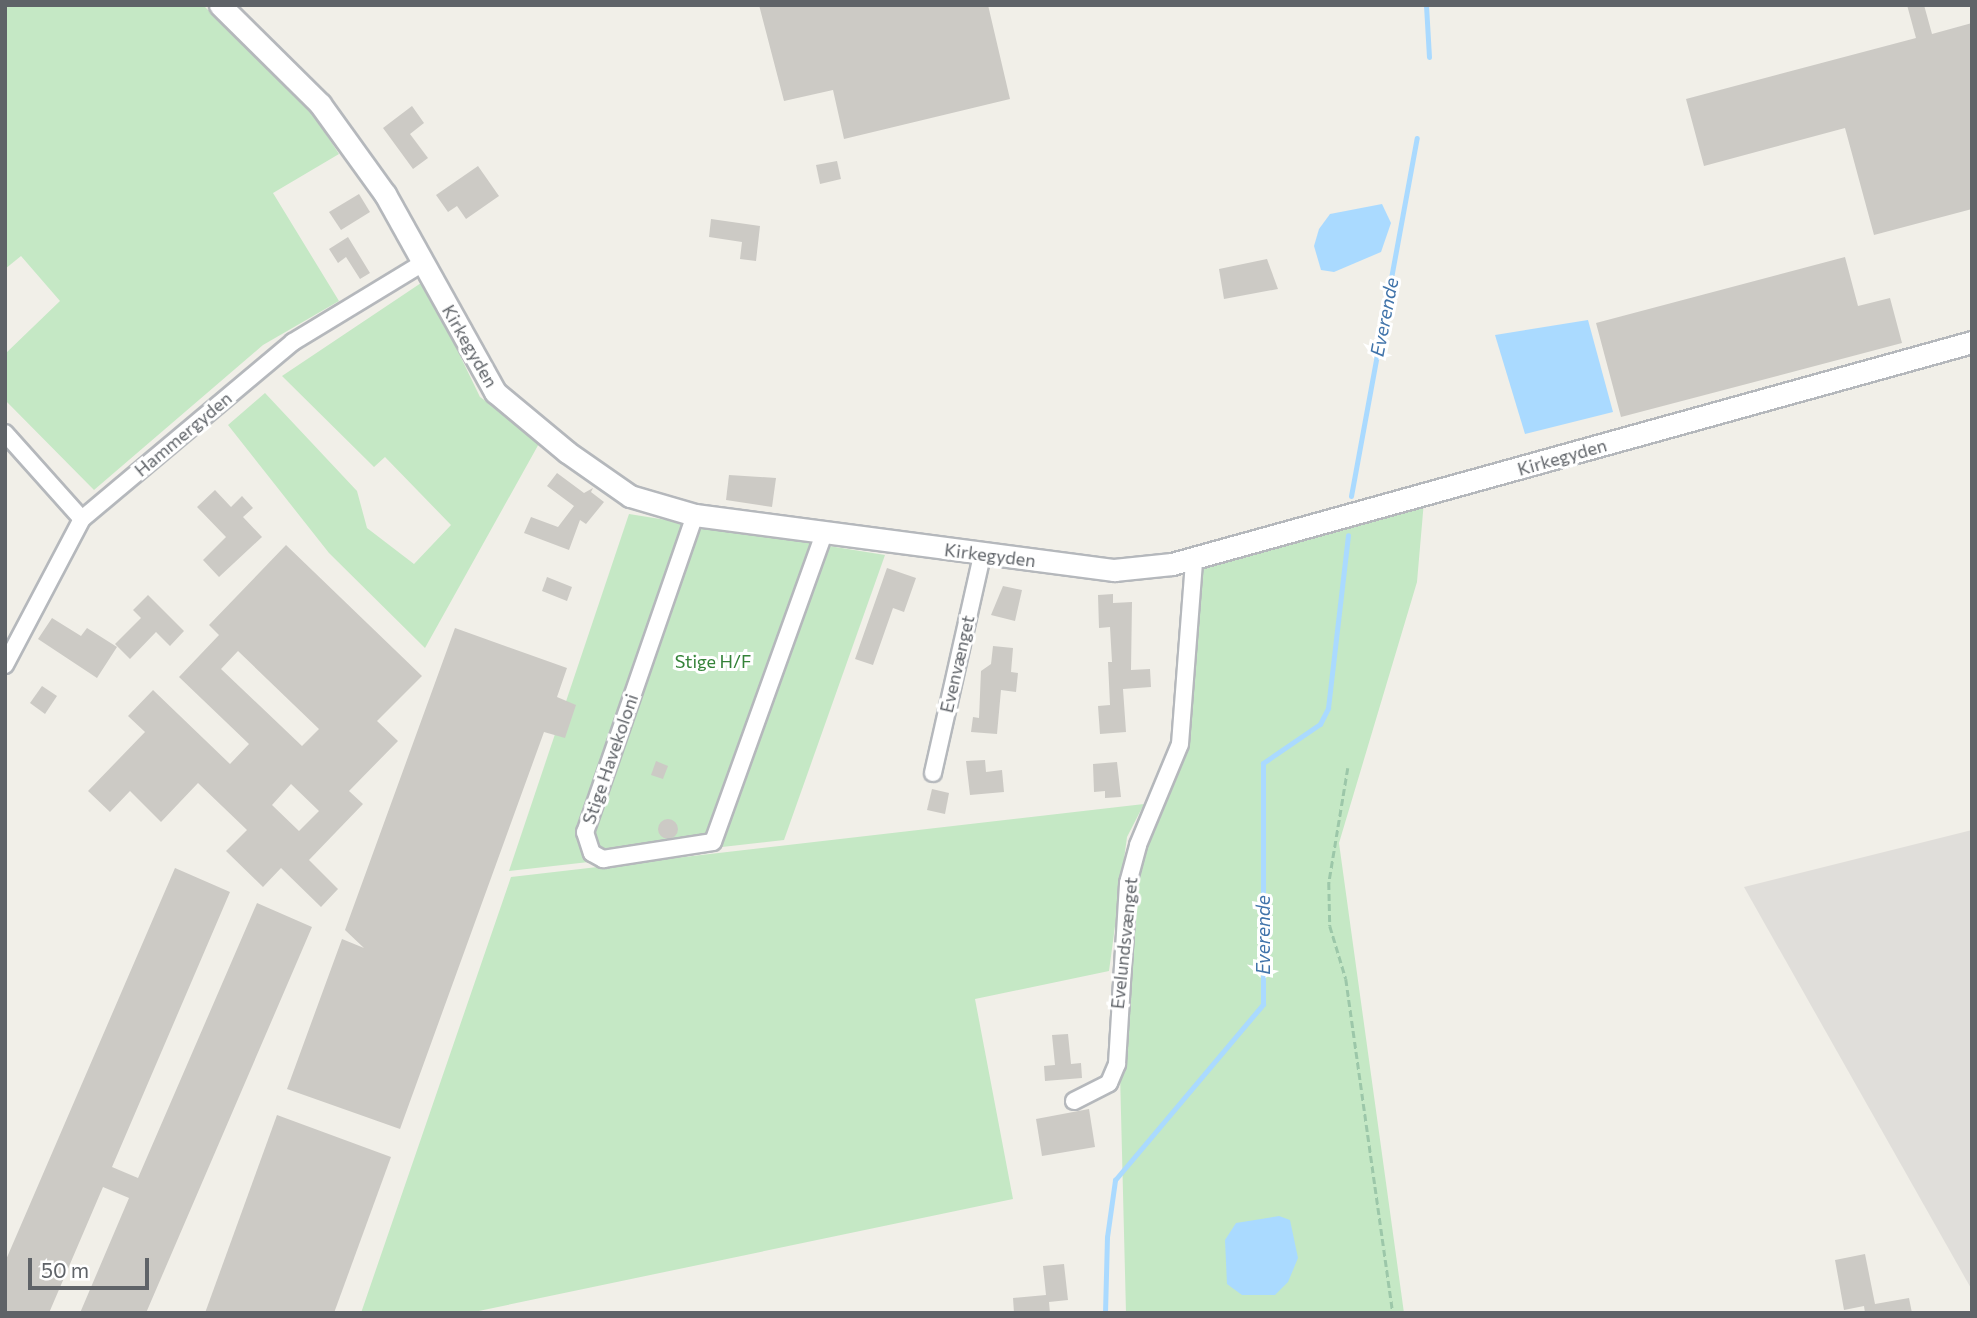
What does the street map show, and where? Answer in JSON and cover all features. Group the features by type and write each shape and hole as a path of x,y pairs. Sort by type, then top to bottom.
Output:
{"street":[{"name":"Kirkegyden","path":"220,5 320,104 385,194 495,392 567,452 630,496 695,515 982,555 1114,570 1194,560 1972,342"},
{"name":"Hammergyden","path":"5,665 82,519 293,342 423,262"},
{"path":"5,433 82,519"},
{"name":"Stige Havekoloni","path":"695,515 585,832 587,845 603,859 713,842 824,533"},
{"name":"Evenvænget","path":"933,773 982,555"},
{"name":"Evelundsvænget","path":"1074,1101 1110,1083 1117,1064 1128,883 1138,845 1180,744 1194,560"}],"path":[{"path":"1348,768 1329,883 1330,926 1346,979 1393,1313"}],"shaded area":[{"path":"1972,830 1972,1290 1744,887"}],"green space":[{"path":"5,5 203,5 313,114 339,154 273,193 339,301 263,345 94,490 5,400 5,354 60,301 21,256 5,269"},
{"path":"424,281 480,397 541,440 425,648 329,553 228,425 265,393 357,491 367,528 414,564 451,525 385,457 374,467 282,376"},
{"path":"1424,501 1417,582 1339,843 1404,1313 1126,1313 1120,1073 1137,885 1149,839 1188,749 1203,567"},
{"name":"Stige H/F","path":"629,514 885,555 784,840 509,871"},
{"path":"1144,804 1127,837 1109,971 975,999 1013,1199 469,1313 361,1313 511,877"}],"water":[{"path":"1382,204 1391,223 1381,252 1334,272 1321,270 1314,246 1319,229 1330,214"},
{"path":"1588,320 1613,412 1525,434 1495,335"},
{"path":"1279,1216 1290,1220 1298,1258 1288,1282 1275,1295 1242,1295 1227,1284 1225,1240 1236,1223"}],"building":[{"path":"759,5 988,5 1010,99 844,139 833,90 784,101"},
{"path":"1907,5 1924,5 1932,34 1972,23 1972,209 1874,235 1845,128 1704,166 1686,99 1916,38"},
{"path":"412,106 424,123 410,134 428,158 413,169 383,128"},
{"path":"837,161 841,179 820,184 816,165"},
{"path":"478,166 499,196 466,219 457,206 448,212 436,195"},
{"path":"359,194 370,212 341,230 329,212"},
{"path":"711,219 760,226 756,261 740,259 742,242 709,237"},
{"path":"348,237 370,273 360,279 346,257 338,263 329,249"},
{"path":"1845,257 1858,306 1890,298 1902,343 1621,417 1596,323"},
{"path":"1267,259 1278,289 1224,299 1219,269"},
{"path":"557,473 584,493 593,488 591,492 604,502 586,524 580,520 569,550 524,533 531,517 558,527 574,506 547,486"},
{"path":"729,475 776,478 772,507 726,500"},
{"path":"215,490 231,507 242,496 253,508 243,517 262,537 219,577 203,560 226,537 197,507"},
{"path":"286,545 422,676 377,721 398,741 349,791 363,804 309,860 338,889 321,907 281,868 263,887 226,851 247,830 198,783 161,822 130,791 110,812 88,791 145,732 128,716 153,690 230,764 249,744 179,677 219,635 209,625","holes":["238,651 319,729 302,746 221,669","291,784 319,811 299,831 272,805"]},
{"path":"887,568 916,578 904,612 893,608 873,665 855,659"},
{"path":"547,577 572,587 567,601 542,591"},
{"path":"1003,586 1022,590 1015,621 991,615"},
{"path":"1113,594 1113,603 1132,602 1131,670 1150,669 1151,687 1123,689 1126,732 1100,734 1098,706 1110,705 1108,662 1112,662 1110,627 1099,628 1098,595"},
{"path":"148,595 184,631 170,646 156,632 130,659 115,644 141,618 133,610"},
{"path":"52,618 81,636 87,628 117,647 97,678 38,639"},
{"path":"455,628 567,668 557,697 576,705 565,738 544,732 400,1129 287,1089 342,939 364,948 345,930"},
{"path":"993,646 1013,648 1011,672 1018,673 1016,692 1001,690 997,734 971,732 973,717 979,718 981,671 991,664"},
{"path":"42,686 57,696 45,714 30,703"},
{"path":"985,760 986,772 1002,770 1004,792 970,795 966,761"},
{"path":"656,761 668,766 663,779 651,775"},
{"path":"1117,762 1121,797 1105,798 1105,791 1094,792 1093,764"},
{"path":"932,789 949,793 945,814 927,810"},
{"path":"668,819 675,822 678,829 675,836 668,839 661,836 658,829 661,822"},
{"path":"175,868 230,892 112,1167 138,1178 257,903 312,927 146,1313 80,1313 129,1198 103,1187 49,1313 5,1313 5,1262"},
{"path":"1068,1034 1071,1064 1081,1063 1082,1078 1045,1081 1044,1066 1055,1065 1052,1035"},
{"path":"1089,1109 1095,1147 1042,1156 1036,1119"},
{"path":"277,1115 391,1157 334,1313 205,1313"},
{"path":"1865,1254 1875,1304 1909,1298 1912,1313 1865,1313 1864,1306 1844,1310 1835,1260"},
{"path":"1064,1264 1068,1300 1049,1302 1050,1313 1014,1313 1013,1298 1046,1295 1043,1266"}],"waterway":[{"name":"Everende","path":"1426,5 1429,57"},
{"name":"Everende","path":"1351,496 1417,138"},
{"name":"Everende","path":"1105,1313 1107,1237 1115,1180 1263,1004 1263,763 1320,724 1328,708 1348,535"}]}
